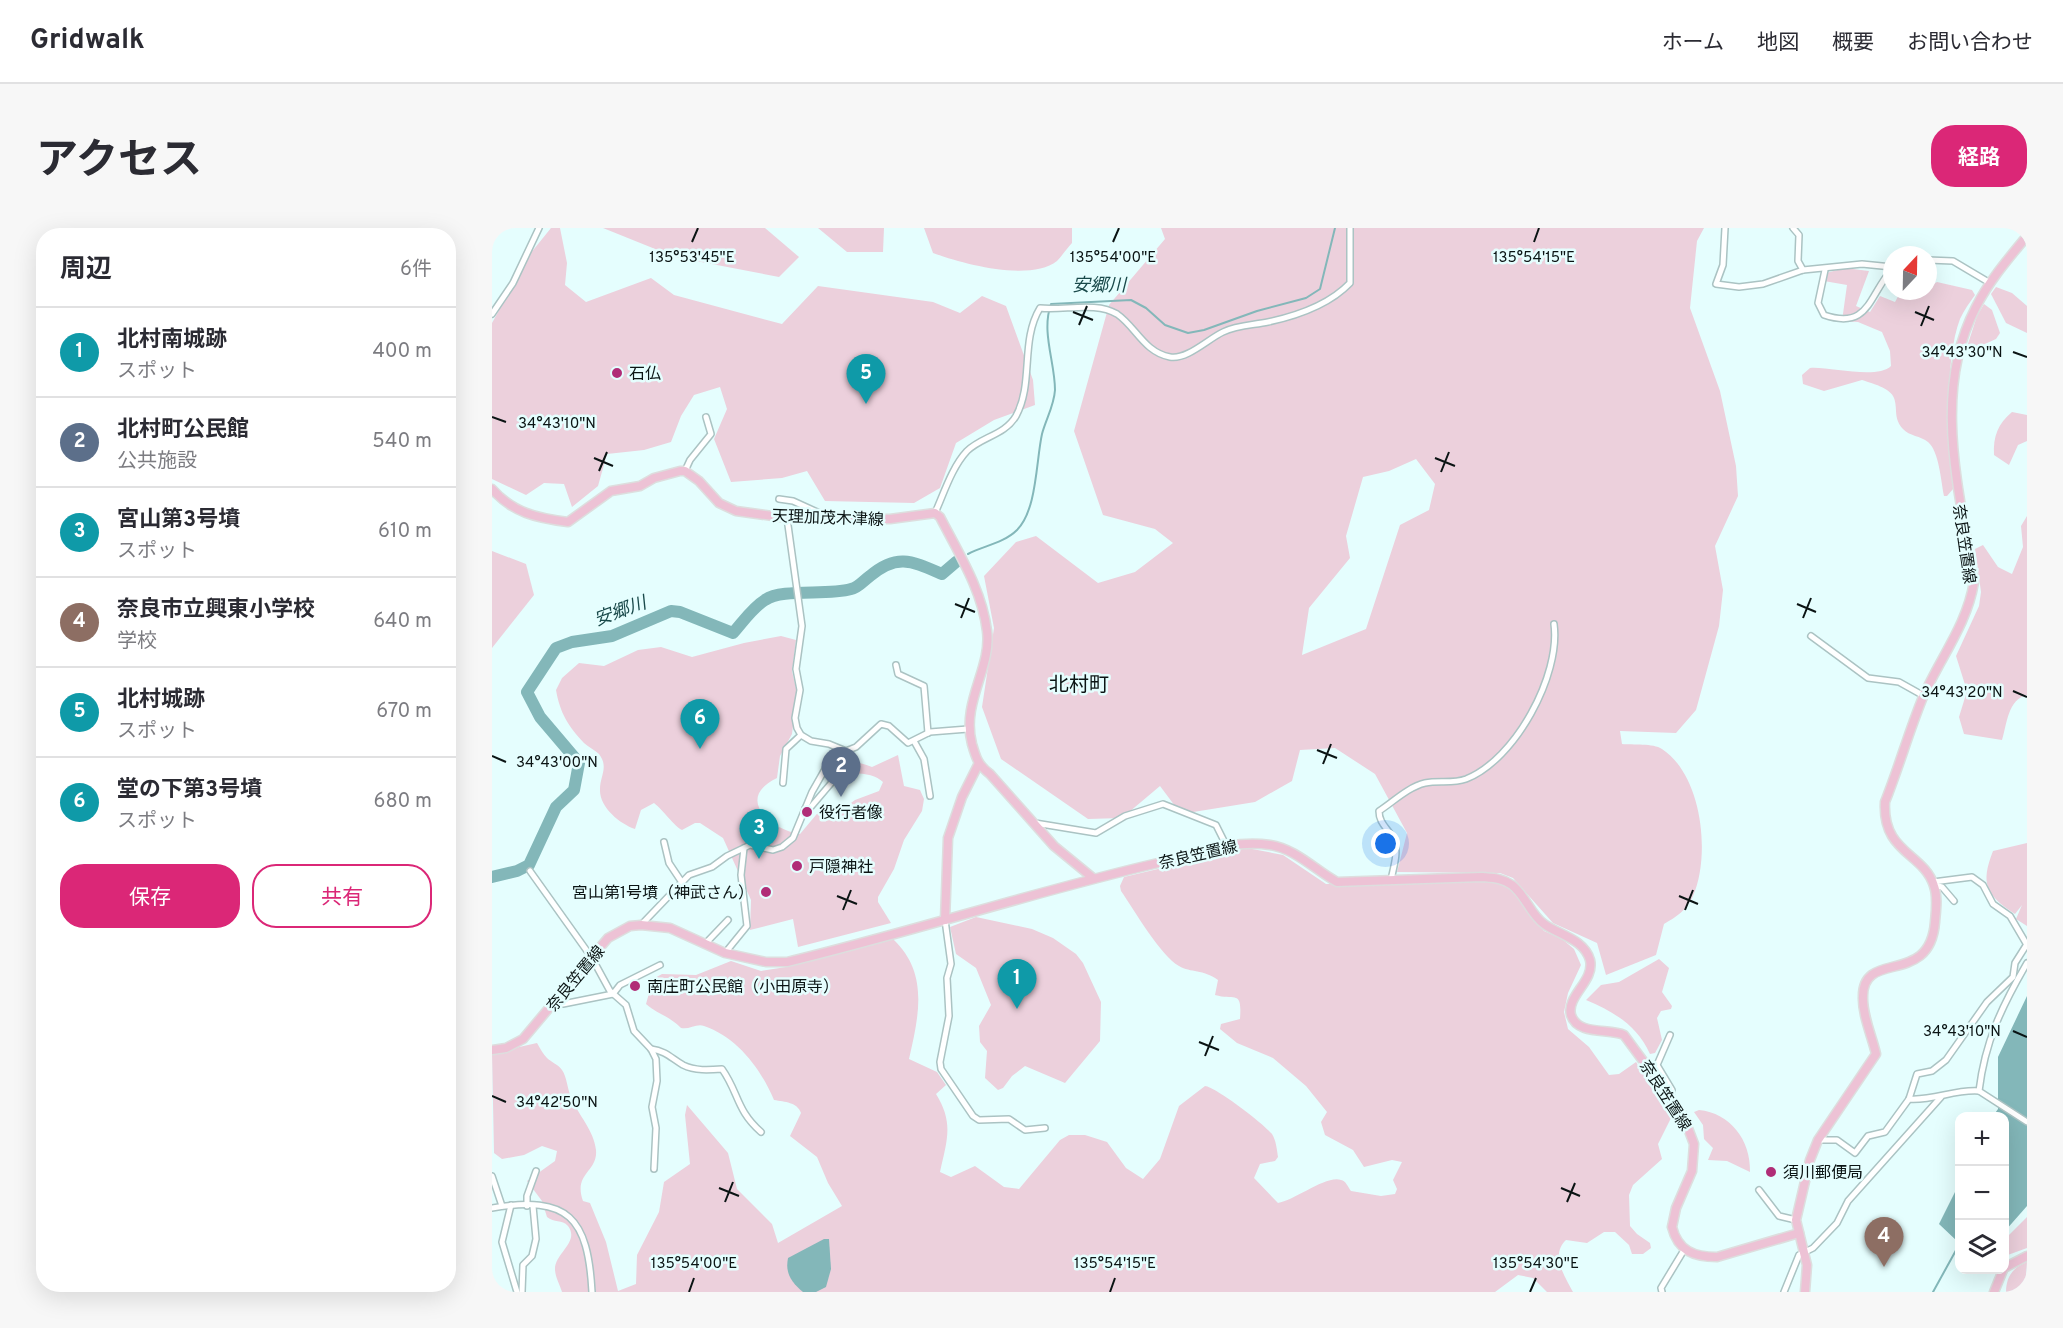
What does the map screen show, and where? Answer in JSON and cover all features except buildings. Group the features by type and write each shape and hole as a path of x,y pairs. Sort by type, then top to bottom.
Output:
{"main road":[{"name":"奈良笠置線","path":"1933,884 1891,836 1884,814 1885,802 1924,696 1958,631 1972,594 1974,582 1955,469 1953,382 1964,333 1990,283 2027,236"},
{"name":"天理加茂木津線","path":"685,471 727,509 787,518 890,519 935,513"},
{"path":"492,489 512,508 528,515 568,522 578,518 611,491 640,486 654,478 685,471"},
{"path":"935,513 940,517 976,588 984,611 988,635 968,729 978,765 990,774 1069,860 1093,878"},
{"path":"945,920 948,838 962,797 978,765"},
{"name":"奈良笠置線","path":"492,1050 506,1048 523,1039 608,938 630,926 670,928 725,953 766,962 787,962 1093,878 1227,845 1271,845 1297,855 1337,882 1500,878 1513,886 1544,924 1571,938 1583,949 1590,960 1587,978 1572,1007 1571,1015 1575,1022 1590,1030 1617,1032 1624,1035 1671,1098 1690,1129 1694,1144 1692,1171 1676,1208 1672,1227 1674,1236 1684,1250"},
{"path":"1805,1292 1807,1265 1796,1220 1808,1169 1818,1140 1876,1054 1863,995 1866,984 1873,973 1884,968 1905,965 1916,960 1925,951 1935,926 1936,899 1933,884"},
{"path":"1684,1250 1704,1257 1717,1257 1799,1233"},
{"path":"2009,1266 2027,1256"},
{"path":"1994,1292 2002,1274"}],"street":[{"path":"492,314 513,283 539,228"},
{"path":"935,513 948,483 968,450 1002,430 1015,418 1022,400 1034,318 1040,308 1103,309 1116,314 1136,335 1157,352 1174,357 1183,356 1226,330 1294,315 1316,306 1343,290 1350,283 1350,228"},
{"path":"1725,228 1723,265 1716,284 1751,286 1803,270 1825,270 1862,264 1883,267"},
{"path":"1793,228 1799,235 1798,261 1803,270"},
{"path":"1937,260 1953,261 1990,283"},
{"path":"1825,270 1818,303 1824,315 1850,320 1863,314 1883,281"},
{"path":"685,471 690,460 711,434 706,417"},
{"path":"780,499 793,501 830,518"},
{"path":"787,518 802,626 796,669 800,690 795,718 801,735 811,741 846,750 856,747 884,723 908,743 928,733 968,729"},
{"path":"1391,880 1396,848 1394,840 1379,821 1379,812 1414,786 1467,779 1516,740 1526,725 1551,663 1555,646 1554,624"},
{"path":"1811,636 1868,678 1899,682 1924,696"},
{"path":"896,665 898,674 924,686 928,733"},
{"path":"783,783 786,749 801,735"},
{"path":"914,741 924,759 930,796"},
{"path":"641,925 658,909 681,881 744,848 750,846 772,850 782,847 793,838 805,809 837,748"},
{"path":"805,809 833,781"},
{"path":"1033,823 1096,833 1125,816 1163,804 1216,825 1227,845"},
{"path":"664,842 669,863 681,881"},
{"path":"725,953 747,926 741,875 744,848"},
{"path":"530,871 592,958 613,994 626,1005 634,1031 651,1049 657,1068 652,1107 656,1128 654,1168"},
{"path":"1818,1140 1837,1140 1855,1153 1868,1136 1885,1132 1909,1099 1917,1074 1932,1071 1946,1060 1987,1002 2013,977 2015,963 2027,945 2010,916 1993,904 1983,885 1972,876 1933,884"},
{"path":"1933,884 1942,887 1954,901"},
{"path":"705,944 728,920"},
{"path":"945,920 951,964 947,978 949,1016 940,1062 941,1069 973,1116 979,1120 1009,1119 1025,1130 1045,1128"},
{"path":"1979,1091 1983,1056 1989,1036 2027,963"},
{"path":"557,999 562,1004 613,994 620,985 660,965"},
{"path":"1670,1035 1657,1065 1672,1090 1671,1098"},
{"path":"651,1049 667,1053 684,1065 703,1071 722,1069 731,1081 735,1099 742,1113 761,1132"},
{"path":"1909,1099 1941,1096 1963,1090 1979,1091 2027,1122"},
{"path":"1784,1292 1799,1255 1813,1248 1837,1223 1848,1201 1941,1096"},
{"path":"522,1292 523,1265 532,1256 536,1239 527,1196 536,1171"},
{"path":"492,1176 502,1206"},
{"path":"1759,1190 1779,1216 1796,1220"},
{"path":"511,1205 502,1242 517,1292"},
{"path":"492,1208 511,1205 557,1209 572,1217 590,1258 592,1292"},
{"path":"1662,1292 1661,1288 1684,1250"}],"shaded area":[{"path":"551,228 560,228 567,263 565,285 586,302 651,278 674,295 782,324 818,286 933,302 960,313 982,296 1006,306 1033,380 1035,405 994,420 956,443 940,488 914,503 825,501 807,471 782,478 731,482 714,439 727,409 720,387 694,395 681,416 671,442 644,450 607,454 598,486 572,507 564,484 544,483 526,495 492,479 492,323 530,254"},
{"path":"603,228 765,228 799,257 779,277 675,257"},
{"path":"818,228 884,228 883,252 847,252"},
{"path":"924,228 1072,228 1072,243 1057,261 1045,267 1014,271 978,266 933,253"},
{"path":"1161,228 1704,228 1697,241 1690,308 1720,391 1736,466 1738,496 1715,546 1723,590 1719,626 1696,710 1676,733 1620,731 1622,744 1658,747 1676,761 1694,796 1699,817 1702,838 1701,859 1693,896 1677,916 1664,924 1656,955 1606,975 1597,943 1553,923 1513,878 1500,873 1397,872 1407,833 1375,774 1335,748 1300,750 1292,781 1255,802 1181,814 1160,786 1122,818 1088,819 1001,759 982,707 994,628 984,576 1016,542 1036,536 1098,583 1135,572 1173,543 1155,529 1103,515 1074,431 1109,305 1165,239","holes":["1416,459 1435,484 1429,510 1400,525 1366,629 1302,655 1309,608 1350,558 1346,536 1363,477 1389,471"]},
{"path":"1845,268 1869,271 1856,306 1870,312 1880,296 1883,300 1895,302 1896,300 1937,300 1937,282 1972,290 1975,295 1960,319 1952,356 1949,426 1953,489 1947,496 1944,496 1939,467 1932,446 1903,429 1897,417 1894,398 1889,391 1862,380 1824,391 1803,384 1802,375 1810,368 1875,372 1891,366 1890,351 1882,332 1858,322 1842,321 1847,285 1824,281 1826,273"},
{"path":"1996,287 2012,293 2027,306 2027,333 2006,323 1991,294"},
{"path":"1984,304 1992,310 2000,333 1996,339 1965,353 1977,316"},
{"path":"2012,412 2027,415 2027,441 2018,445 2009,465 1994,455 1994,448 1997,431"},
{"path":"2027,516 2027,695 2016,701 2012,707 2002,740 1964,734 1959,717 1967,691 1956,656 1979,606 1981,592 1975,549 1983,545 1998,567 2012,574 2023,547 2021,526"},
{"path":"492,551 526,564 534,595 492,648"},
{"path":"781,636 796,640 792,671 797,693 792,734 780,756 777,778 765,786 759,794 758,803 761,812 777,826 800,834 821,809 836,814 855,800 879,791 883,782 878,778 858,773 830,778 827,774 832,769 848,762 872,767 898,755 904,786 920,790 924,799 922,811 904,840 894,869 878,897 878,902 891,923 798,947 793,919 750,930 751,900 723,838 700,823 695,823 682,830 654,803 641,810 635,829 611,814 601,796 600,784 604,767 602,759 569,725 562,712 556,690 562,678 579,663 604,666 638,650 661,647 692,657"},
{"path":"2027,843 2027,926 2016,919 2022,905 2015,914 1992,894 1988,888 1987,872 1993,851"},
{"path":"1247,848 1283,855 1326,884 1495,880 1512,889 1544,931 1562,939 1574,949 1581,965 1568,993 1564,1012 1568,1029 1589,1047 1609,1075 1619,1074 1636,1062 1673,1114 1658,1144 1662,1159 1633,1185 1629,1195 1630,1226 1650,1243 1651,1248 1643,1254 1632,1254 1629,1245 1615,1232 1604,1232 1587,1243 1566,1240 1561,1246 1559,1259 1560,1266 1573,1292 1547,1292 1533,1278 1518,1275 1495,1292 562,1292 555,1269 556,1263 569,1242 571,1232 566,1224 547,1217 542,1201 527,1181 555,1161 557,1151 542,1146 524,1155 502,1159 494,1153 492,1053 537,1043 546,1056 564,1073 571,1097 595,1143 596,1157 583,1178 581,1192 583,1201 590,1203 606,1242 618,1291 636,1284 637,1255 659,1212 664,1182 690,1164 685,1115 687,1105 728,1153 737,1189 772,1224 778,1243 842,1206 828,1183 817,1157 790,1136 801,1113 799,1109 790,1103 774,1100 755,1066 727,1038 701,1025 681,1028 646,1004 653,979 662,974 696,975 731,961 761,971 786,967 893,939 904,952 917,980 918,1011 909,1059 937,1072 946,1085 936,1094 942,1104 947,1123 947,1141 940,1172 951,1177 975,1166 1004,1187 1019,1189 1060,1140 1069,1135 1085,1135 1107,1142 1126,1168 1143,1179 1160,1159 1179,1106 1205,1086 1240,1107 1272,1134 1278,1157 1275,1161 1260,1164 1254,1178 1278,1203 1335,1179 1344,1182 1351,1191 1381,1196 1395,1194 1397,1189 1393,1180 1402,1162 1392,1160 1364,1167 1353,1150 1325,1135 1321,1122 1327,1112 1306,1086 1273,1058 1237,1043 1220,1029 1221,1024 1240,1019 1239,1000 1215,995 1218,980 1207,974 1179,966 1172,961 1148,932 1121,891 1120,886 1124,877"},
{"path":"976,917 1032,929 1053,938 1076,954 1083,963 1101,1002 1100,1041 1065,1083 1025,1066 1012,1076 1003,1088 998,1090 985,1078 987,1051 980,1042 979,1026 991,1005 976,968 956,954 950,927"},
{"path":"1659,959 1669,968 1662,992 1672,1006 1671,1009 1661,1011 1657,1018 1662,1040 1655,1053 1650,1054 1638,1035 1624,1021 1586,1000 1601,985 1619,982"},
{"path":"1699,1110 1720,1116 1736,1130 1747,1149 1750,1172 1727,1161 1708,1160 1713,1148 1704,1139 1703,1125 1694,1112"},
{"path":"2027,1217 2027,1248 2009,1255 2009,1235"},
{"path":"2027,1262 2025,1292 2006,1292 2011,1273"}],"water":[{"path":"2027,996 2027,1206 2009,1226 2009,1112 1996,1112 1998,1109 1998,1057"},
{"path":"1955,1192 1955,1239 1939,1224"},
{"path":"824,1239 829,1239 831,1269 826,1287 816,1292 803,1292 790,1277 787,1268 788,1258"}],"waterway":[{"name":"安郷川","path":"968,554 1000,541 1017,530 1024,521 1032,498 1042,434 1052,407 1055,390 1047,325 1051,304 1131,300 1146,308 1165,325 1188,333 1204,330 1257,311 1306,298 1320,289 1335,228"},
{"name":"安郷川","path":"492,877 517,871 529,865 556,807 574,790 579,763 540,717 527,692 556,648 572,642 612,636 671,611 680,612 733,633 756,607 773,596 854,588 888,564 897,562 913,563 942,574 956,562"},
{"path":"1933,1292 1955,1252"}],"place":[{"name":"石仏","path":"617,373"},
{"name":"北村城跡","path":"866,404"},
{"name":"堂の下第3号墳","path":"700,749"},
{"name":"北村町公民館","path":"841,797"},
{"name":"役行者像","path":"807,812"},
{"name":"宮山第3号墳","path":"759,859"},
{"name":"戸隠神社","path":"797,866"},
{"name":"宮山第1号墳（神武さん）","path":"766,892"},
{"name":"南庄町公民館（小田原寺）","path":"635,986"},
{"name":"北村南城跡","path":"1017,1009"},
{"name":"須川郵便局","path":"1771,1172"},
{"name":"奈良市立興東小学校","path":"1884,1267"}],"district":[{"name":"北村町","path":"1079,684"}]}
